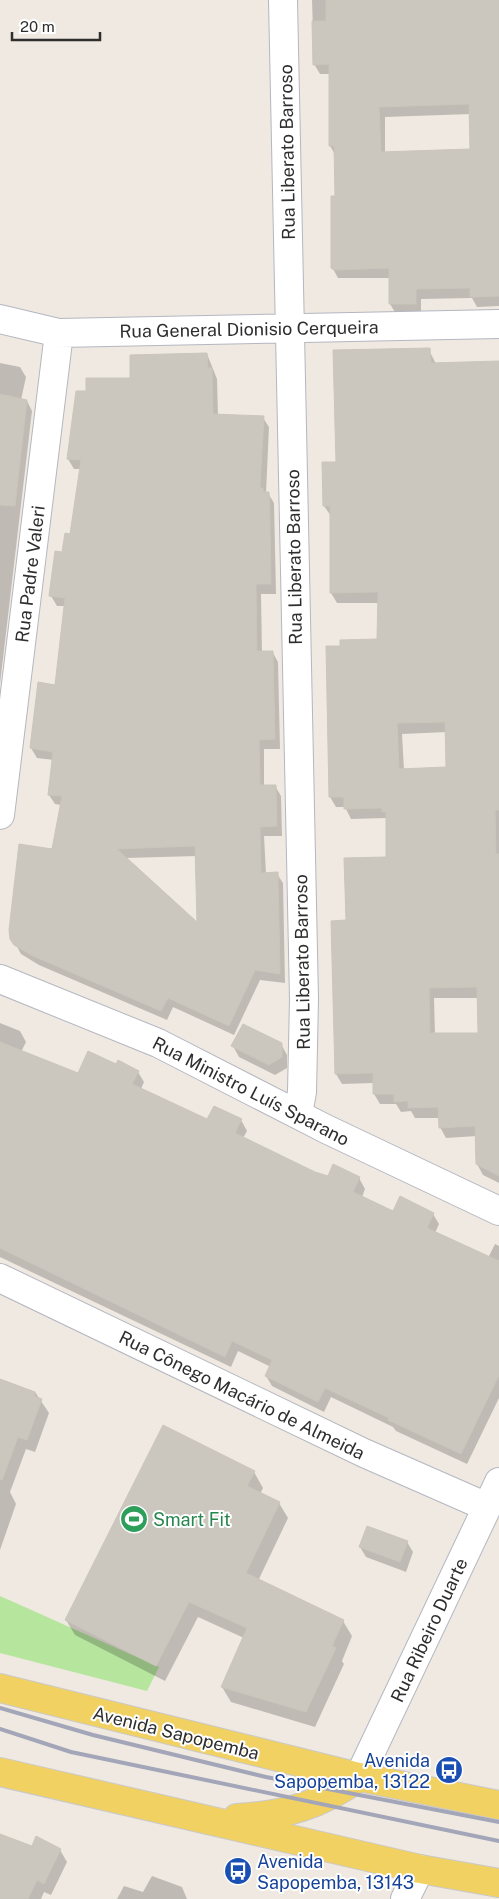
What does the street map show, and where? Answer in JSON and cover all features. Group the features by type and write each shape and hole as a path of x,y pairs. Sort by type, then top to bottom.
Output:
{"main road":[{"name":"Avenida Sapopemba","path":"0,1688 359,1777 499,1805"},
{"path":"0,1772 420,1869 494,1881"},
{"path":"151,1806 230,1818 272,1816 312,1805 345,1788 359,1777"}],"street":[{"name":"Rua Liberato Barroso","path":"283,0 304,999 302,1092 298,1114"},
{"name":"Rua General Dionisio Cerqueira","path":"0,319 59,333 499,324"},
{"name":"Rua Padre Valeri","path":"0,815 59,333"},
{"name":"Rua Ministro Luís Sparano","path":"0,979 158,1043 298,1114 499,1211"},
{"name":"Rua Cônego Macário de Almeida","path":"0,1278 364,1453 487,1507"},
{"name":"Rua Ribeiro Duarte","path":"359,1777 499,1482"},
{"path":"404,1899 420,1869"}],"green space":[{"path":"0,1596 159,1667 147,1691 0,1653"}],"building":[{"path":"326,0 499,0 499,296 470,297 470,288 416,289 416,304 389,304 389,268 334,270 331,268 331,196 335,196 334,146 329,146 329,64 313,65 312,21 326,21","holes":["469,104 470,149 381,152 379,107"]},
{"path":"430,348 431,363 499,361 499,810 495,810 496,854 499,854 499,1176 476,1164 475,1126 439,1128 438,1107 408,1108 408,1101 394,1102 394,1094 373,1094 373,1073 335,1074 331,921 346,920 344,858 386,857 386,812 382,812 382,808 344,809 344,797 329,797 326,646 340,646 340,640 377,639 378,592 330,593 330,506 323,506 322,462 336,462 333,350","holes":["445,722 446,767 399,769 397,723","477,987 478,1033 430,1033 429,988"]},
{"path":"207,353 208,368 212,368 213,414 264,416 260,488 263,488 263,492 269,492 271,584 256,584 257,651 273,651 275,739 259,740 260,785 276,785 277,826 260,827 261,873 278,872 280,974 255,970 229,1026 168,998 161,1011 33,956 14,945 10,939 9,930 19,844 52,849 62,796 48,795 53,752 30,748 38,682 55,685 65,598 49,596 55,551 62,552 65,533 70,534 81,460 67,459 76,391 86,391 86,378 130,378 130,355","holes":["195,846 197,922 117,849"]},
{"path":"0,394 27,400 15,506 0,505"},
{"path":"243,1024 282,1043 282,1057 269,1065 231,1046"},
{"path":"0,1042 78,1073 88,1051 116,1064 118,1060 139,1071 132,1084 207,1119 214,1106 242,1119 235,1133 315,1172 328,1176 333,1164 360,1177 353,1192 393,1211 400,1196 434,1213 427,1228 499,1261 499,1375 461,1454 325,1388 318,1402 265,1376 272,1360 232,1341 225,1357 0,1248"},
{"path":"0,1379 35,1392 34,1396 42,1399 27,1440 18,1437 2,1480 0,1479"},
{"path":"163,1425 255,1471 247,1486 280,1502 246,1573 344,1620 332,1646 336,1648 306,1712 221,1687 247,1628 189,1602 156,1666 65,1620"},
{"path":"367,1526 408,1541 400,1562 359,1547"},
{"path":"0,1834 32,1846 36,1836 61,1849 44,1884 37,1880 28,1899 0,1899"}],"railway":[{"path":"0,1708 93,1735 266,1777 499,1822"},
{"path":"0,1729 71,1752 499,1841"}],"place":[{"name":"Smart Fit","path":"134,1519"},
{"name":"Avenida Sapopemba, 13122","path":"449,1770"},
{"name":"Avenida Sapopemba, 13143","path":"238,1871"}]}
